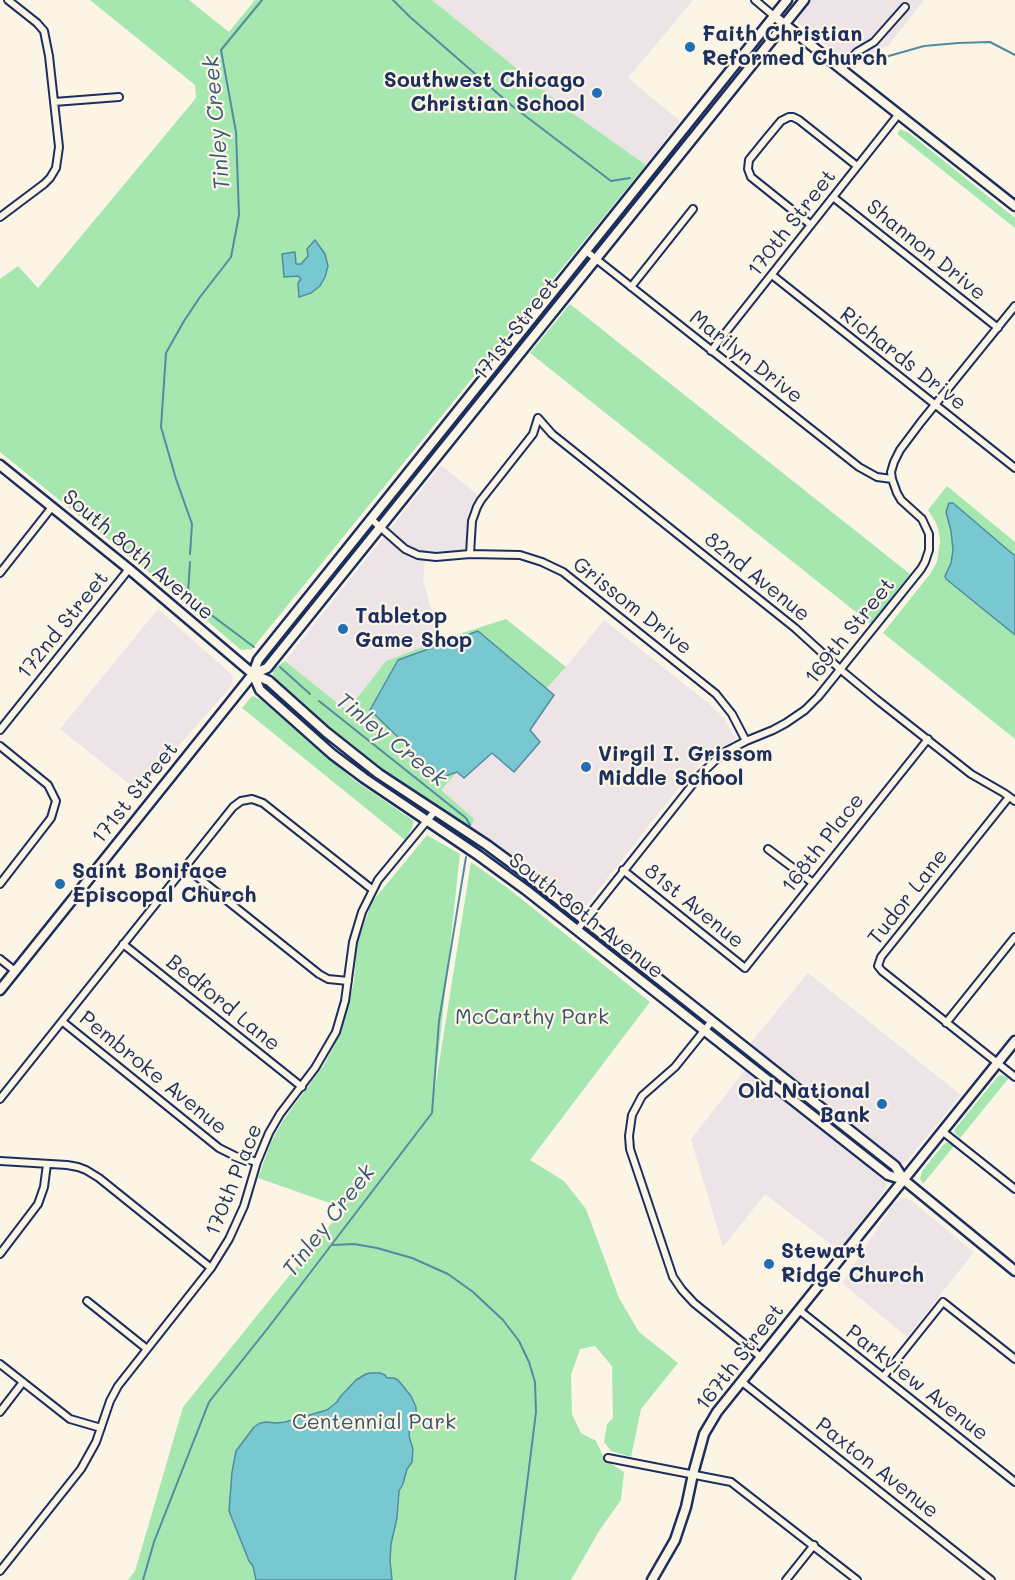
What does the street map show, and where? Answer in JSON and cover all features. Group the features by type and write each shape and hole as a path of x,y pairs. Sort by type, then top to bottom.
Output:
{"street":[{"path":"0,217 44,184 56,168 59,147 44,31 8,0"},
{"path":"754,0 1015,206"},
{"name":"171st Street","path":"0,990 253,674 258,660 787,0"},
{"name":"171st Street","path":"253,674 267,668 804,0"},
{"path":"842,70 857,52 874,42 905,7"},
{"path":"54,102 119,97"},
{"name":"170th Street","path":"711,351 898,115"},
{"path":"811,225 751,177 748,169 749,160 764,140 781,121 793,117 857,166"},
{"name":"Shannon Drive","path":"833,197 998,328"},
{"path":"631,287 693,209"},
{"name":"Marilyn Drive","path":"586,251 859,467 877,477 892,479"},
{"name":"Richards Drive","path":"771,275 935,405 1014,464"},
{"path":"892,479 891,472 900,450 1015,306"},
{"name":"82nd Avenue","path":"470,554 472,521 477,507 533,434 538,418 552,434 795,628 841,669 971,774 1012,799"},
{"name":"South 80th Avenue","path":"0,465 129,569 253,674 269,681 326,732 379,774 487,845 585,920 895,1166 903,1180 1015,1270"},
{"name":"169th Street","path":"577,930 700,775 723,753 773,730 805,710 921,569 928,556 930,542 926,527 916,513 901,500 892,479"},
{"path":"0,573 52,507"},
{"name":"Grissom Drive","path":"371,519 405,549 418,555 436,557 470,554 520,555 563,572 716,694 732,714 746,741"},
{"name":"172nd Street","path":"0,730 129,569"},
{"name":"South 80th Avenue","path":"253,674 260,690 332,754 494,867 888,1176 903,1180"},
{"name":"168th Place","path":"745,968 928,739"},
{"path":"0,746 48,786 56,801 51,818 0,884"},
{"path":"0,1100 233,807 241,801 252,799 263,803 373,890"},
{"name":"Tudor Lane","path":"1012,799 878,963 882,971 1015,1077"},
{"name":"170th Place","path":"0,1571 81,1469 91,1454 110,1401 118,1386 211,1268 229,1239 244,1206 257,1162 274,1123 322,1058 336,1032 345,1001 353,942 362,912 389,866 435,811"},
{"path":"768,849 813,883"},
{"path":"185,867 319,974 328,979 348,981"},
{"name":"81st Avenue","path":"623,870 745,968"},
{"path":"946,1023 1015,937"},
{"name":"Bedford Lane","path":"123,944 302,1087"},
{"path":"0,959 15,971"},
{"path":"712,1021 675,1068 642,1096 632,1115 630,1149 673,1277 694,1304 762,1358"},
{"name":"Pembroke Avenue","path":"63,1022 219,1148 230,1154 257,1162"},
{"name":"167th Street","path":"652,1580 675,1540 686,1507 704,1434 717,1412 1015,1041"},
{"path":"942,1131 1015,1189"},
{"path":"0,1161 78,1167 99,1178 211,1268"},
{"path":"0,1254 38,1204 44,1187 47,1164"},
{"path":"87,1301 147,1349"},
{"path":"883,1377 943,1302 1015,1359"},
{"name":"Parkview Avenue","path":"799,1310 1015,1482"},
{"path":"0,1364 70,1419 101,1428"},
{"path":"0,1412 23,1382"},
{"name":"Paxton Avenue","path":"742,1382 991,1580"},
{"path":"608,1458 731,1482 857,1580"},
{"path":"786,1580 814,1545"}],"shaded area":[{"name":"Southwest Chicago Christian School","path":"432,0 693,0 628,78 680,121 646,165 567,109"},
{"path":"808,0 924,0 889,45 863,58 855,69 798,23 797,14"},
{"path":"441,465 478,495 468,513 466,550 435,553 429,551 425,562 423,581 440,640 386,661 347,711 285,661"},
{"path":"158,609 233,678 228,690 136,794 133,787 60,729"},
{"name":"Virgil I. Grissom Middle School","path":"604,620 713,707 723,717 736,739 703,761 684,781 585,907 575,905 521,863 470,830 441,790 457,772 464,778 566,667"},
{"path":"808,973 961,1095 906,1162 900,1164 888,1158 749,1045"},
{"path":"745,1070 886,1183 882,1194 839,1251 765,1194 723,1247 691,1139"},
{"path":"904,1198 909,1199 974,1252 907,1337 842,1283 894,1203"}],"green space":[{"path":"90,0 189,0 229,32 255,0 432,0 567,109 646,165 252,649 241,650 183,600 0,452 0,279 18,266 38,288 196,98 195,85"},
{"path":"900,129 909,133 1015,218 1015,228 897,134"},
{"path":"570,304 910,574 871,624 530,353"},
{"path":"947,486 1015,542 1015,739 883,633 937,562 939,532 928,510"},
{"path":"506,619 566,667 464,778 457,772 441,790 474,819 470,830 441,809 408,790 347,746 279,686 272,670 285,661 347,711 386,661 440,640"},
{"path":"252,696 260,699 354,780 414,821 405,840 242,708"},
{"path":"427,835 460,854 434,1095 471,862 509,889 650,1002 530,1160 564,1181 586,1209 619,1298 639,1332 678,1363 641,1409 631,1457 611,1451 604,1442 607,1424 613,1418 612,1366 595,1346 580,1349 571,1375 572,1414 581,1433 596,1441 605,1460 624,1472 621,1500 599,1531 571,1580 128,1580 135,1571 183,1407 344,1208 258,1178 271,1142 284,1119 324,1065 341,1032 354,982 357,943 372,902"},
{"path":"1001,1075 1009,1078 960,1138 954,1132 955,1129"},
{"path":"947,1142 954,1146 923,1184 920,1179 922,1171"}],"water":[{"path":"315,240 325,254 328,266 325,277 320,286 311,293 299,297 298,283 301,279 298,276 284,277 282,254 295,252 296,264 301,264 308,256 307,249"},
{"path":"949,503 953,503 1015,556 1015,635 946,579 953,550 946,512"},
{"path":"478,631 554,695 530,730 540,742 514,772 492,753 464,778 457,772 440,778 370,710 398,660"},
{"path":"370,1373 380,1373 387,1378 398,1380 411,1396 416,1407 416,1415 409,1436 413,1449 412,1462 399,1491 397,1518 391,1544 392,1580 256,1580 253,1566 229,1511 236,1451 254,1427 260,1423 285,1422 327,1410 356,1380"}],"waterway":[{"name":"Tinley Creek","path":"190,554 192,524 161,427 166,353 200,297 231,257 239,215 236,132 221,50 262,0"},
{"name":"Tinley Creek","path":"393,0 511,105 611,181 630,178"},
{"name":"Tinley Creek","path":"859,59 864,63 924,46 990,42 1015,55"},
{"name":"Tinley Creek","path":"190,562 188,593 194,602 254,647"},
{"name":"Tinley Creek","path":"280,667 310,694"},
{"name":"Tinley Creek","path":"319,701 466,818 470,825"},
{"name":"Tinley Creek","path":"143,1580 154,1542 209,1402 432,1113 439,1021 466,857"},
{"path":"332,1245 354,1244 377,1248 412,1258 448,1274 473,1292 503,1320 519,1341 535,1382 536,1412 515,1580"}],"place":[{"name":"Faith Christian Reformed Church","path":"690,47"},
{"name":"Southwest Chicago Christian School","path":"597,93"},
{"name":"Tabletop Game Shop","path":"343,629"},
{"name":"Virgil I. Grissom Middle School","path":"586,767"},
{"name":"Saint Boniface Episcopal Church","path":"60,884"},
{"name":"Old National Bank","path":"882,1104"},
{"name":"Stewart Ridge Church","path":"769,1264"}],"park label":[{"name":"McCarthy Park","path":"532,1018"},
{"name":"Centennial Park","path":"374,1423"}]}
